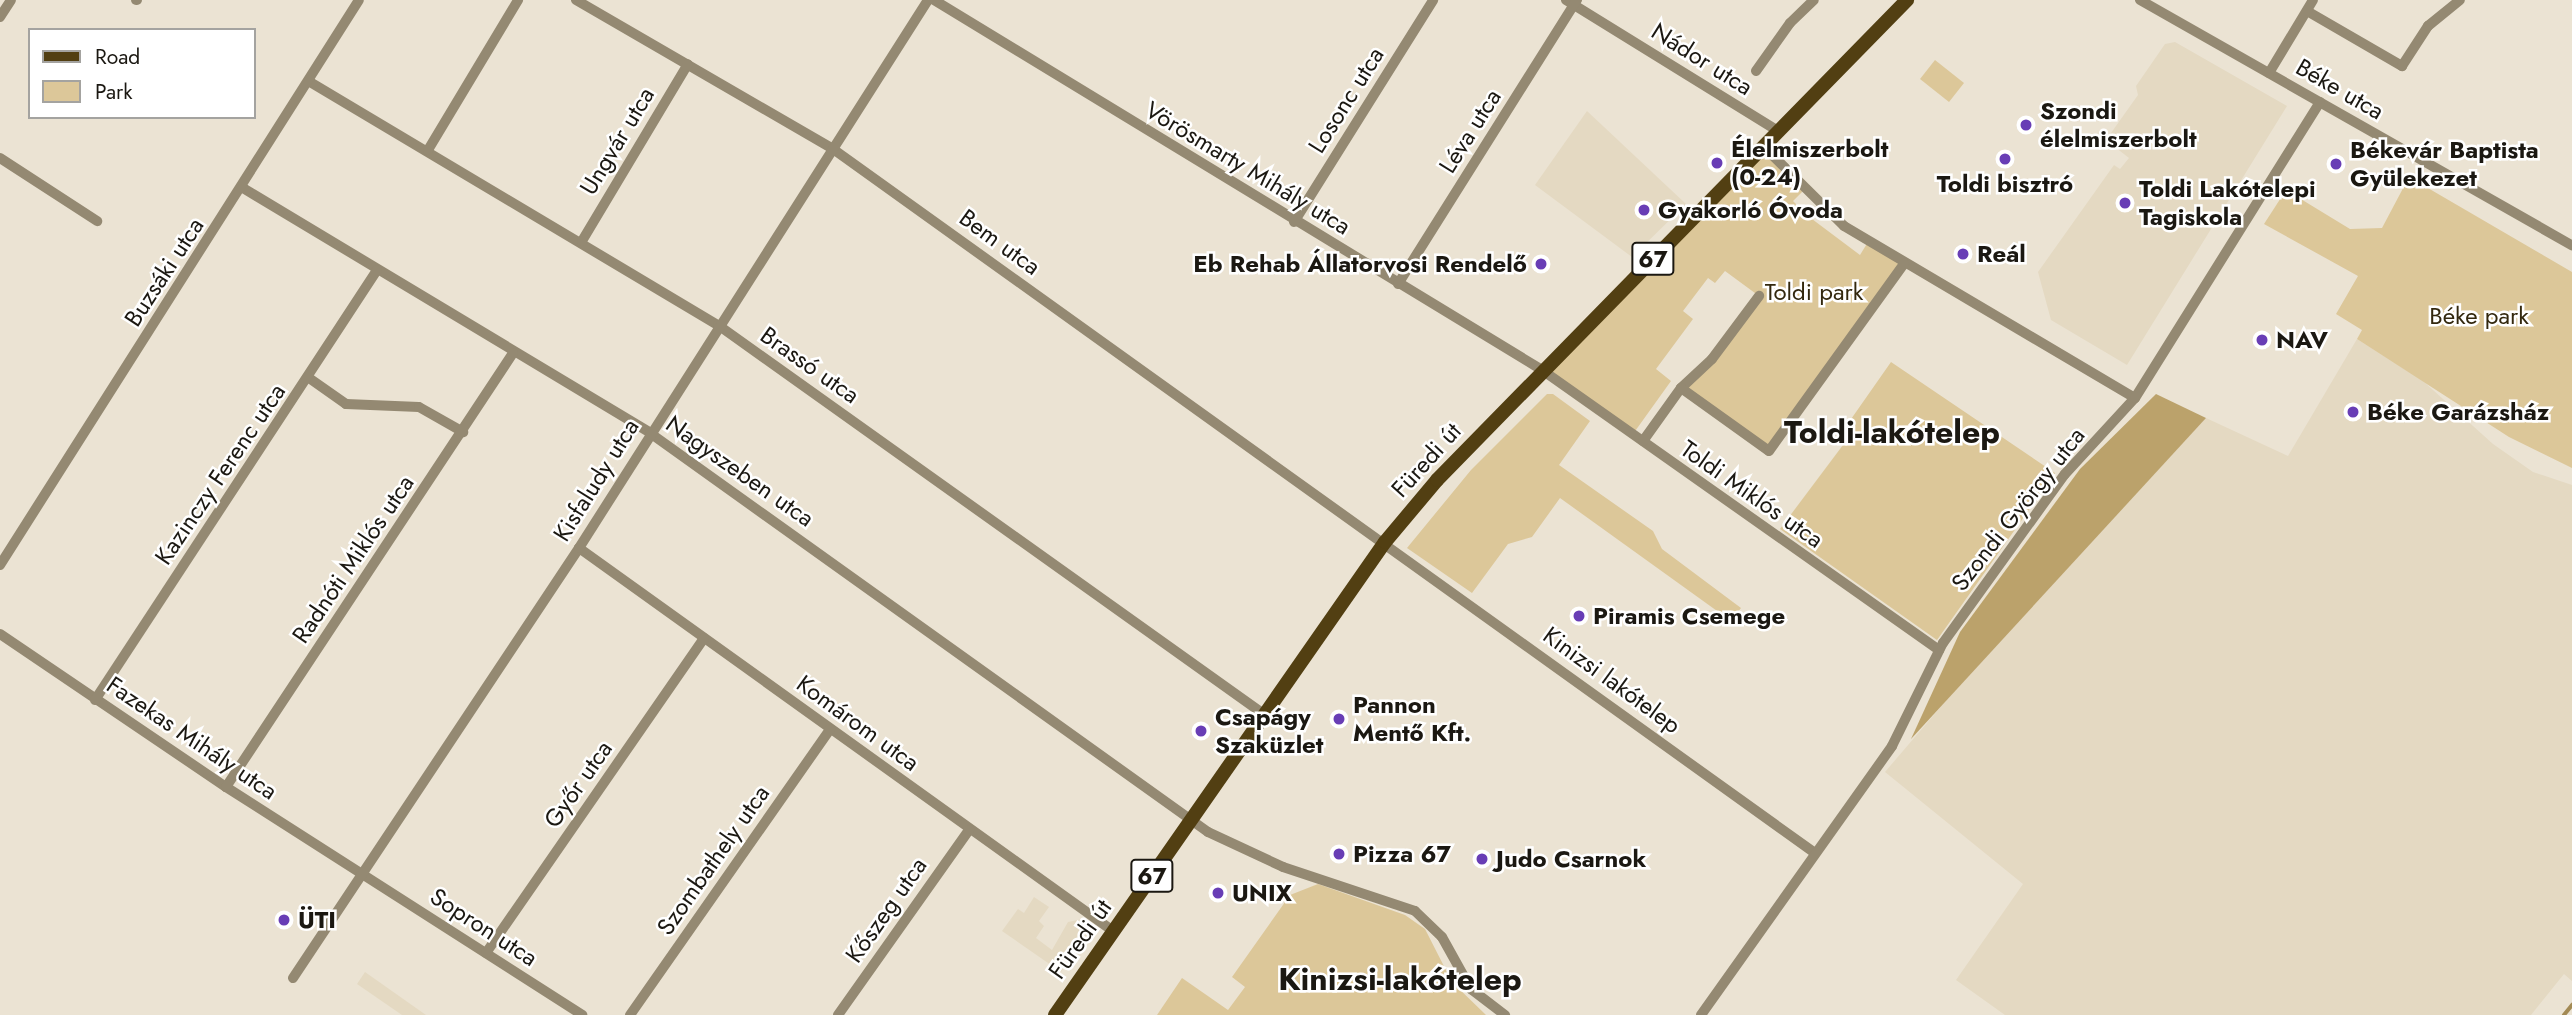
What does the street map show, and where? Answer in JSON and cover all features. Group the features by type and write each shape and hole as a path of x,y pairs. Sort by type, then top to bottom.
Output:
{"main road":[{"name":"Füredi út","path":"1055,1015 1385,542 1453,462 1765,148 1907,0"}],"street":[{"path":"0,17 11,0"},
{"name":"Buzsáki utca","path":"0,565 243,188 359,0"},
{"path":"428,150 518,0"},
{"name":"Bem utca","path":"576,0 833,149 1385,542"},
{"name":"Kisfaludy utca","path":"293,978 579,548 718,325 928,0"},
{"name":"Vörösmarty Mihály utca","path":"934,0 1294,222 1542,370"},
{"path":"1756,71 1790,23 1815,0"},
{"name":"Béke utca","path":"2140,0 2572,245"},
{"name":"Béke utca","path":"2269,73 2313,0"},
{"name":"Béke utca","path":"2307,11 2402,66 2418,37 2460,0"},
{"name":"Losonc utca","path":"1294,222 1431,1"},
{"name":"Nádor utca","path":"1572,2 1780,132"},
{"name":"Léva utca","path":"1398,284 1572,2"},
{"name":"Ungvár utca","path":"582,241 688,64"},
{"name":"Brassó utca","path":"310,82 582,241 718,325 1265,715"},
{"name":"Szondi György utca","path":"1939,650 2065,474 2135,398 2320,102"},
{"path":"1765,148 1819,205 1903,264 2135,398"},
{"path":"0,158 97,220"},
{"name":"Nagyszeben utca","path":"243,188 513,353 650,433 1191,820"},
{"path":"1681,388 1769,451 1903,264"},
{"name":"Kazinczy Ferenc utca","path":"95,700 309,379 377,270"},
{"path":"1643,442 1681,388 1712,359 1759,296"},
{"name":"Radnóti Miklós utca","path":"226,787 513,353"},
{"name":"Toldi Miklós utca","path":"1542,370 1939,650"},
{"path":"309,379 346,404 418,407 463,432"},
{"name":"Kinizsi lakótelep","path":"1385,542 1815,852"},
{"name":"Komárom utca","path":"579,548 1113,931"},
{"name":"Fazekas Mihály utca","path":"0,634 226,787 363,875"},
{"name":"Győr utca","path":"486,953 704,638"},
{"path":"1701,1015 1904,726 1939,650"},
{"name":"Szombathely utca","path":"630,1015 830,729"},
{"path":"1191,820 1241,850 1415,911 1442,937 1471,989 1505,1015"},
{"name":"Kőszeg utca","path":"838,1015 969,830"},
{"name":"Sopron utca","path":"363,875 582,1015"}],"shaded area":[{"path":"2175,42 2287,106 2127,365 2051,320 2038,272 2114,165 2120,169 2129,158 2106,140 2138,95 2136,86 2165,44"},
{"path":"1587,111 1686,204 1632,257 1535,185"},
{"path":"2357,339 2423,381 2493,444 2533,472 2572,485 2572,981 2564,974 2531,1015 2005,1015 1956,980 2023,884 1885,772 1979,662 2206,418 2288,456"},
{"path":"2156,394 2206,418 1911,739 1960,632 2080,469"},
{"path":"1034,897 1049,907 1039,921 1044,926 1036,938 1052,950 1068,922 1083,919 1086,935 1061,972 1002,931 1018,909 1024,913"},
{"path":"365,972 426,1015 402,1015 357,984"}],"green space":[{"path":"1935,60 1964,83 1949,102 1920,79"},
{"name":"Toldi park","path":"1765,148 1804,190 1793,201 1808,216 1860,255 1868,242 1904,264 1769,451 1681,388 1712,359 1759,296 1725,271 1715,283 1708,278 1683,311 1693,319 1656,369 1671,381 1633,434 1542,370"},
{"name":"Béke park","path":"2409,177 2572,272 2572,468 2509,437 2357,339 2362,330 2336,314 2358,276 2264,224 2286,190 2350,229 2382,228"},
{"path":"1891,362 2055,473 1937,640 1780,529 1846,441 1849,422"},
{"path":"1547,394 1553,394 1590,421 1559,465 1653,531 1662,549 1741,608 1731,621 1560,498 1532,537 1508,544 1472,593 1407,548 1471,470"},
{"path":"1318,884 1405,915 1425,929 1452,982 1486,1015 1157,1015 1182,978 1228,1010 1245,987 1232,977 1290,895"}],"waterway":[{"path":"2564,1015 2572,1005"}],"place":[{"name":"Szondi élelmiszerbolt","path":"2026,125"},
{"name":"Toldi bisztró","path":"2005,159"},
{"name":"Élelmiszerbolt (0-24)","path":"1717,163"},
{"name":"Békevár Baptista Gyülekezet","path":"2336,164"},
{"name":"Toldi Lakótelepi Tagiskola","path":"2125,203"},
{"name":"Gyakorló Óvoda","path":"1644,210"},
{"name":"Reál","path":"1963,254"},
{"name":"Eb Rehab Állatorvosi Rendelő","path":"1541,264"},
{"name":"NAV","path":"2262,340"},
{"name":"Béke Garázsház","path":"2353,412"},
{"name":"Piramis Csemege","path":"1579,616"},
{"name":"Pannon Mentő Kft.","path":"1339,719"},
{"name":"Csapágy Szaküzlet","path":"1201,731"},
{"name":"Pizza 67","path":"1339,854"},
{"name":"Judo Csarnok","path":"1482,859"},
{"name":"UNIX","path":"1218,893"},
{"name":"ÜTI","path":"284,920"}],"district":[{"name":"Toldi-lakótelep","path":"1892,432"},
{"name":"Kinizsi-lakótelep","path":"1400,979"}]}
